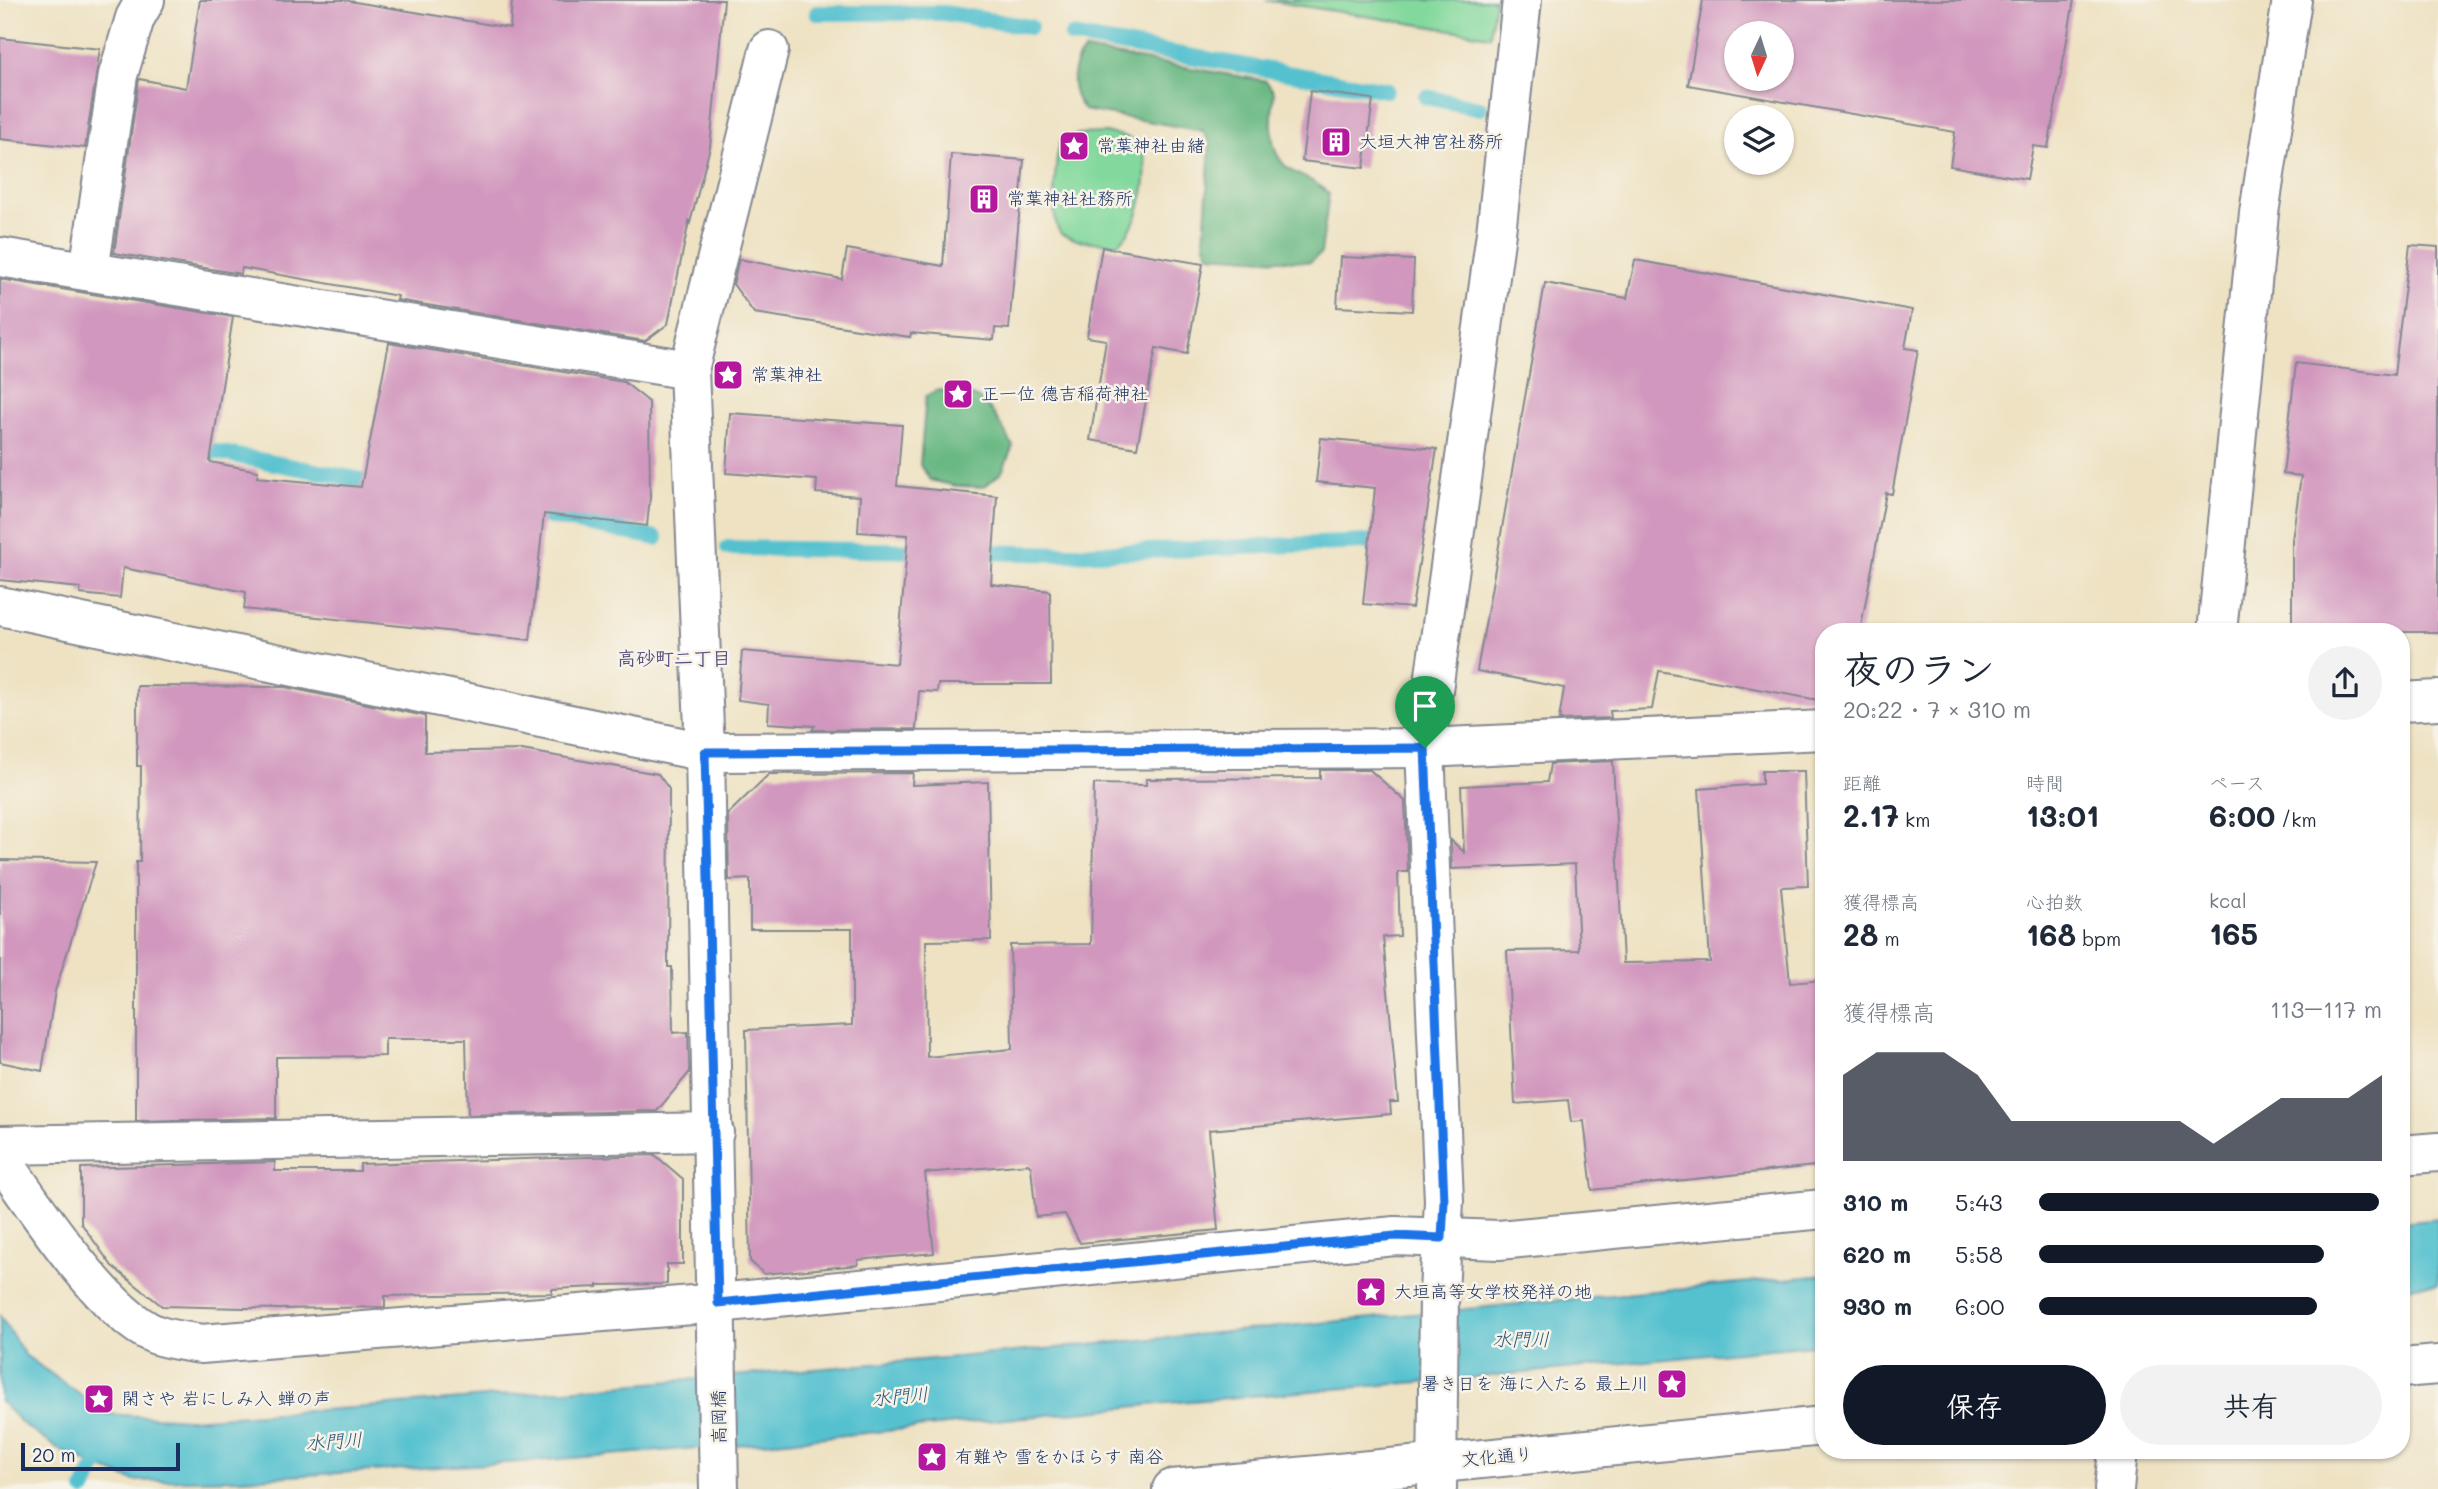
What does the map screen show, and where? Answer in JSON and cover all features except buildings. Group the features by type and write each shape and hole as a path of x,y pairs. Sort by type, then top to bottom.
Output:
{"street":[{"path":"89,271 118,75 135,18 145,0"},
{"path":"1438,1476 1439,1293 1444,1201 1425,748 1496,233 1522,0"},
{"path":"2218,623 2259,213 2291,0"},
{"name":"高岡橋","path":"720,1480 705,752 689,370 769,50"},
{"path":"0,257 689,370"},
{"path":"0,606 705,752 1425,748 1815,730"},
{"path":"2410,702 2438,700"},
{"path":"0,1145 714,1132"},
{"path":"2410,1154 2438,1152"},
{"path":"0,1157 55,1235 129,1319 155,1335 201,1344 718,1303 1395,1236 1499,1240 1815,1210"},
{"path":"2410,1367 2438,1364"},
{"name":"文化通り","path":"1172,1489 1438,1476 1815,1427"},
{"path":"2114,1489 2117,1459"}],"green space":[{"path":"1265,0 1495,0 1490,36"},
{"path":"1085,50 1266,81 1274,92 1272,135 1283,164 1329,194 1321,253 1310,262 1210,255 1204,243 1210,143 1203,131 1084,110 1076,96 1073,80 1076,64"},
{"path":"1108,133 1133,140 1144,154 1145,182 1138,213 1132,227 1116,244 1068,237 1062,234 1055,218 1054,191 1060,143 1077,134"},
{"path":"937,390 977,398 992,411 1013,446 1002,472 984,487 956,486 930,480 920,465 926,396"}],"water":[{"path":"2438,1218 2438,1284 2410,1286 2410,1221"},
{"name":"水門川","path":"1815,1276 1815,1345 1503,1375 1179,1402 786,1441 521,1462 240,1479 134,1481 63,1452 25,1426 0,1401 0,1316 25,1355 107,1414 188,1419 366,1407 1003,1353"}],"waterway":[{"path":"817,13 944,13 1030,27"},
{"path":"1072,36 1386,90"},
{"path":"1426,97 1480,108"},
{"path":"191,447 382,484"},
{"path":"525,512 656,538"},
{"path":"971,552 1071,554 1389,541"},
{"path":"728,548 928,551"},
{"path":"84,1489 105,1448"}],"place":[{"name":"大垣大神宮社務所","path":"1336,142"},
{"name":"常葉神社由緒","path":"1074,146"},
{"name":"常葉神社社務所","path":"984,199"},
{"name":"常葉神社","path":"728,375"},
{"name":"正一位 德吉稲荷神社","path":"958,394"},
{"name":"大垣高等女学校発祥の地","path":"1371,1292"},
{"name":"暑き日を 海に入たる 最上川","path":"1672,1384"},
{"name":"閑さや 岩にしみ入 蝉の声","path":"99,1399"},
{"name":"有難や 雪をかほらす 南谷","path":"932,1457"}],"district":[{"name":"高砂町二丁目","path":"674,658"}],"route":[{"path":"1425,748 1444,1201 1442,1238 1395,1236 718,1303 705,752 1425,748"}]}
